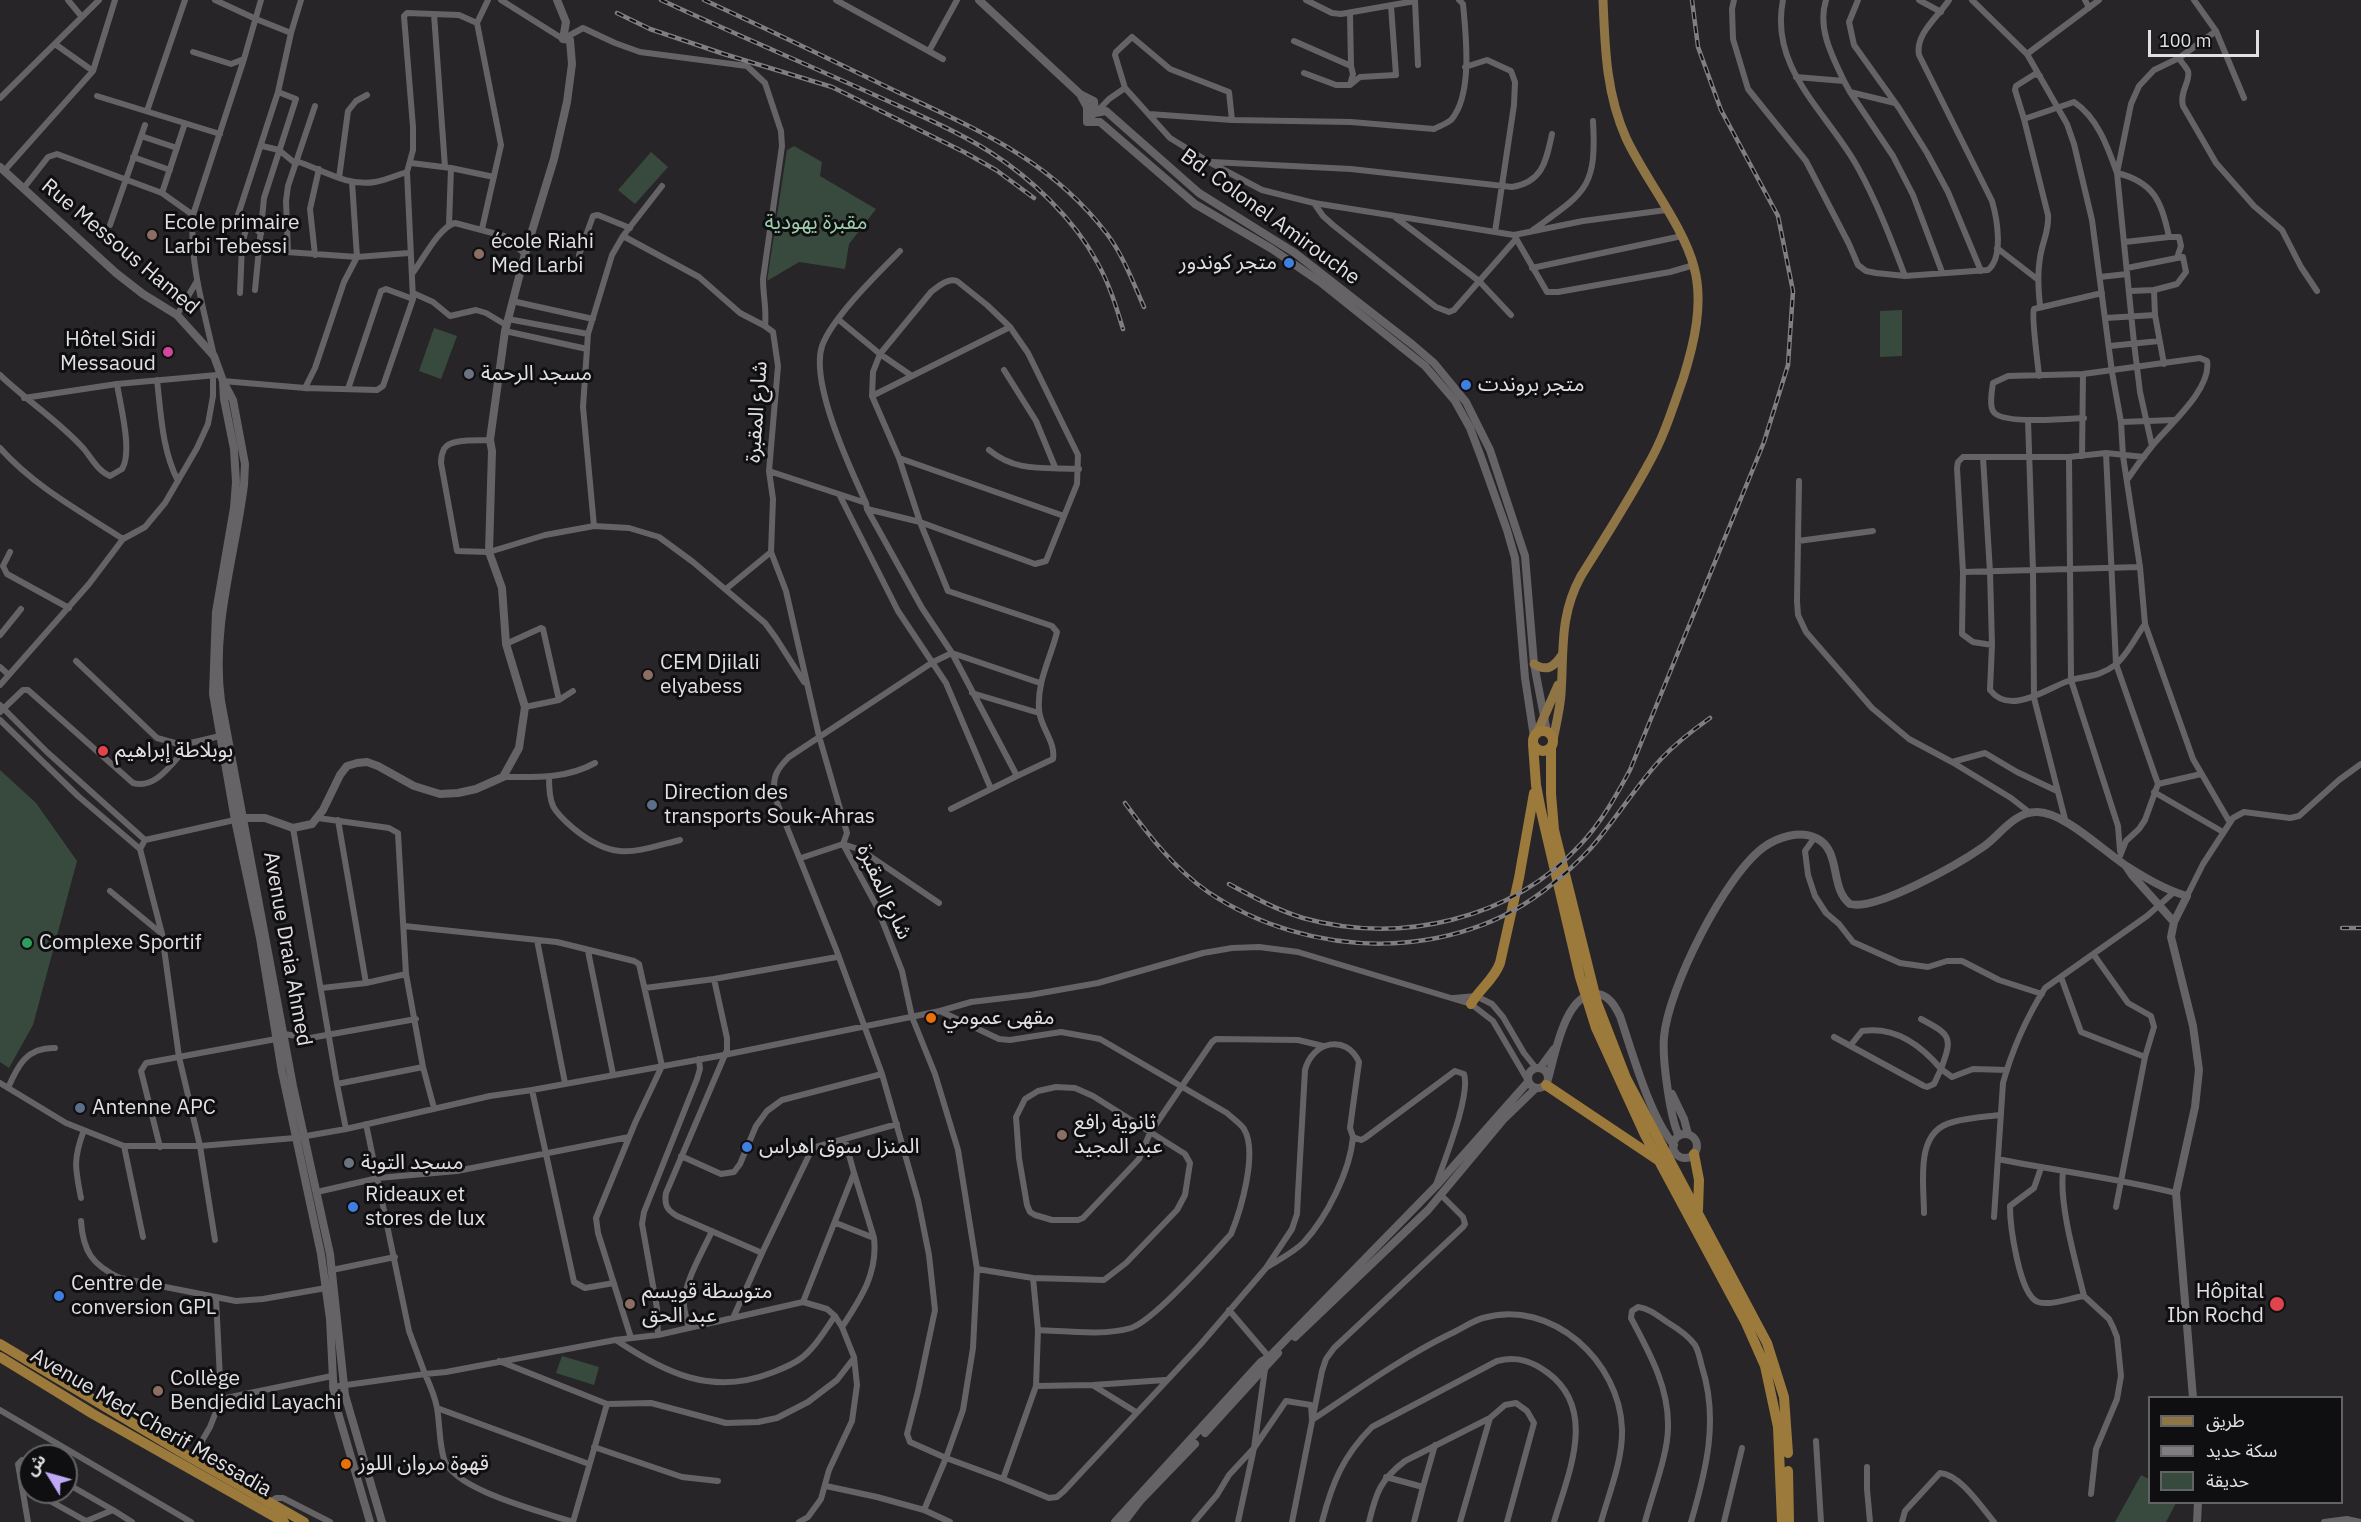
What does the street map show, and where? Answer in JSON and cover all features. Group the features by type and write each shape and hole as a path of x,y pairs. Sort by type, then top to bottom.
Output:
{"highway":[{"path":"1473,1000 1498,967 1519,878 1542,739"},
{"path":"1542,739 1551,794 1550,831"},
{"path":"1536,785 1592,985 1623,1080 1659,1161 1746,1323 1765,1366 1779,1427 1782,1522"},
{"path":"1623,1080 1762,1332 1780,1380 1787,1419 1789,1522"},
{"path":"1544,1084 1659,1161"},
{"path":"1658,1140 1678,1140"},
{"path":"1694,1154 1699,1180 1698,1214"},
{"name":"Avenue Med-Cherif Messadia","path":"0,1344 304,1522"},
{"name":"Avenue Med-Cherif Messadia","path":"0,1357 93,1414 284,1522"}],"main road":[{"path":"1542,739 1560,704 1564,621 1576,585 1650,462 1674,405 1690,354 1697,318 1698,297 1694,265 1682,236 1627,138 1616,111 1606,61 1603,0"},
{"path":"1534,664 1544,669 1549,668 1554,666 1562,655"},
{"path":"1542,739 1544,719 1562,677"}],"street":[{"path":"68,0 82,17"},
{"path":"0,98 99,0"},
{"path":"2,169 93,71 115,0"},
{"path":"147,111 185,0"},
{"path":"215,0 256,20 291,33"},
{"path":"214,356 198,280 191,232 193,215 261,0"},
{"path":"261,234 248,221 237,218 262,146 301,0"},
{"path":"482,229 501,145 477,23 488,0"},
{"path":"501,0 563,39 570,40 572,52 567,102 554,159 506,325 490,440 492,451 489,552 502,588 506,644 525,707 519,748 503,777"},
{"path":"557,0 566,22 563,39"},
{"path":"836,0 942,59"},
{"path":"929,51 957,0"},
{"path":"979,0 1080,94 1087,107 1087,122"},
{"path":"1306,0 1332,13 1350,14 1423,0"},
{"path":"1149,114 1232,120 1351,122 1434,129 1446,124 1453,117 1462,97 1467,45 1463,4 1459,0"},
{"path":"1734,0 1733,39 1748,89 1806,160 1858,265 1875,273 1905,276 1981,271 1991,267 1997,248 1997,217 1992,201 1919,55 1918,42 1949,0"},
{"path":"1784,0 1780,14 1785,54 1796,77 1857,166 1885,222 1905,276"},
{"path":"1826,0 1824,33 1831,55 1850,92 1898,166 1913,195 1942,272"},
{"path":"1858,0 1849,22 1854,45 1895,103 1948,192 1981,271"},
{"path":"1919,0 1941,12"},
{"path":"1972,0 2027,54 2067,124 2079,162 2092,220 2112,372 2121,422 2123,456 2140,567 2145,624 2193,759 2229,821"},
{"path":"2085,0 2089,8"},
{"path":"2027,54 2099,0"},
{"path":"2194,0 2216,31 2244,98"},
{"path":"1416,1 1419,65"},
{"path":"1304,73 1336,85 1350,85 1360,77 1396,75 1391,6"},
{"path":"24,398 117,384 218,377 305,388 377,390 383,386 413,296 407,171 411,163 413,127 404,16 407,13 459,15 477,23"},
{"path":"434,14 448,168 449,225"},
{"path":"1350,14 1353,74 1350,85"},
{"name":"شارع المقبرة","path":"563,39 583,28 615,43 640,51 747,66 759,74 765,83 778,123 782,146 763,279 767,310 765,326 773,333 778,366 769,471 773,499 771,552 786,591 819,736 847,833 843,844 876,905 898,960 912,1017 935,1074 958,1150 977,1269 972,1348 963,1410 924,1510"},
{"path":"2117,173 2131,104 2139,86 2154,70 2179,58 2216,31"},
{"path":"1232,120 1229,92 1170,69 1132,37 1116,52 1125,88 1170,138 1262,190 1314,203 1515,237 1544,289 1552,293 1670,272 1694,265"},
{"path":"1294,41 1351,66"},
{"path":"55,44 93,71"},
{"path":"193,52 231,64 244,59"},
{"path":"2179,58 2188,71 2188,78 2181,97 2183,106 2216,163 2254,206 2282,230 2301,267 2317,291"},
{"path":"1465,67 1487,60 1511,71 1515,82 1514,105 1495,232"},
{"path":"2040,76 2035,74 2015,88 2048,215 2049,227 2041,250 2037,279 2040,306"},
{"path":"1796,77 1844,81"},
{"path":"1087,122 1109,99 1125,88"},
{"path":"255,290 264,198 296,99 278,91"},
{"path":"1850,92 1895,103"},
{"path":"339,178 348,111 356,101 367,94"},
{"name":"Bd. Colonel Amirouche","path":"1080,94 1094,101 1095,113 1106,111 1199,193 1309,263 1434,363 1457,388 1479,423 1525,556 1534,664 1544,719"},
{"path":"97,96 220,134"},
{"path":"2024,119 2074,102 2082,108 2105,140 2117,173 2134,344 2145,419 2152,446"},
{"path":"288,252 286,201 288,186 315,106"},
{"path":"1530,232 1571,202 1585,188 1595,156 1593,121"},
{"name":"Bd. Colonel Amirouche","path":"1087,122 1100,122 1195,204 1280,254 1320,282 1425,366 1445,387 1470,428 1515,558 1525,678 1542,739"},
{"path":"162,194 185,123"},
{"path":"110,225 145,125"},
{"path":"1209,162 1351,169 1502,186 1524,185 1534,179 1542,169 1552,134"},
{"path":"141,136 177,148"},
{"path":"262,146 279,150 296,162 352,182 376,182 407,171"},
{"path":"23,189 48,157 54,154 162,194 193,215"},
{"path":"134,158 170,170"},
{"path":"411,163 494,177"},
{"name":"Rue Messous Hamed","path":"2,169 116,273 143,294 177,315 214,356"},
{"path":"315,255 310,209 320,169"},
{"path":"2117,173 2133,177 2157,198 2164,211 2169,237"},
{"path":"305,388 315,368 344,282 357,257 352,182"},
{"path":"594,526 583,415 588,334 612,255 623,236 662,186"},
{"path":"1314,203 1333,225 1443,310 1454,310 1515,237 1583,221 1666,210"},
{"path":"579,255 593,216 598,214 630,228"},
{"path":"1392,215 1479,281 1511,315"},
{"path":"240,293 242,244 248,221"},
{"path":"412,274 449,225 455,223 504,236 525,254"},
{"path":"623,236 699,277 740,313 765,326"},
{"path":"1532,268 1682,236"},
{"path":"2125,242 2179,237 2181,246 2177,258"},
{"path":"1997,248 2037,279"},
{"path":"259,250 357,257 410,253"},
{"path":"900,250 863,289 828,333 822,348 822,387 867,506 922,608 952,653 1017,776"},
{"path":"2100,277 2183,257 2185,274 2177,284 2154,290 2130,291"},
{"path":"177,315 198,280"},
{"path":"769,471 792,477 867,506 920,522 1040,564 1046,561 1077,484 1079,469 1078,455 1072,441 1028,353 1010,327 962,284 953,280 941,284 931,292 880,354 873,372 872,396 899,458 920,522 948,591 1052,626 1057,634 1040,683 1039,713 1053,748 1053,759 951,809"},
{"path":"348,389 380,293 386,289 433,302 450,316 476,310 506,325 587,349"},
{"path":"2154,290 2155,315 2164,364"},
{"path":"2038,376 2037,341 2032,316 2034,309 2102,293"},
{"path":"512,301 593,319"},
{"path":"2106,318 2155,315"},
{"path":"839,320 880,354 912,376"},
{"path":"506,325 588,334"},
{"path":"872,396 1010,327"},
{"path":"2110,346 2159,341"},
{"name":"Avenue Draia Ahmed","path":"214,356 234,449 236,482 222,618 220,693 284,1034 299,1137 321,1254 331,1340 332,1387 339,1419 371,1522"},
{"path":"2084,418 2028,420 2003,418 1993,412 1993,386 1995,381 2008,376 2083,375 2200,358 2208,363 2200,390 2152,446 2127,480"},
{"path":"1004,370 1036,421 1055,467"},
{"path":"0,375 24,398 69,433 99,469 110,476 122,469 125,459 125,442 117,384"},
{"path":"2082,456 2083,375"},
{"path":"0,685 69,608 123,539 145,527 152,520 178,481 208,424 218,377"},
{"path":"158,380 164,436 171,466 178,481"},
{"path":"2121,422 2145,419 2174,420"},
{"path":"2028,420 2034,698 2066,823"},
{"path":"490,440 450,443 444,448 441,463 455,549 489,552 545,535 594,526 630,528 659,537 726,589 765,623 777,638 807,687"},
{"path":"0,448 44,489 123,539"},
{"path":"989,450 1010,464 1079,469"},
{"path":"2106,453 2116,664 2158,784 2145,820 2126,841 2122,861"},
{"path":"1992,645 1973,642 1962,634 1963,572 1957,465 1963,457 2069,457 2106,453 2144,457"},
{"path":"1983,457 1990,572 1992,645 1990,690 1993,694 2000,698 2016,700 2034,698 2071,680 2099,674 2116,664 2145,624"},
{"path":"2069,457 2071,680 2118,826 2122,861 2174,922"},
{"path":"899,458 1064,516"},
{"path":"1799,481 1798,615 1806,632 1872,708 1896,730 2011,798 2029,812"},
{"path":"840,496 898,611 946,683 991,789"},
{"path":"1798,541 1873,531"},
{"name":"Avenue Draia Ahmed","path":"230,550 216,612 213,694 235,820 260,939 276,1039 299,1137 317,1192 332,1270 344,1385 351,1418 382,1521"},
{"path":"10,552 3,566 7,574 69,608"},
{"path":"726,589 771,552"},
{"path":"1963,572 2110,566 2140,567"},
{"path":"0,635 21,609"},
{"path":"0,622 7,627"},
{"path":"506,644 543,629 559,700"},
{"path":"1040,683 952,653 933,662 789,757 780,766 773,780 774,795 801,858 882,1074 918,1200 934,1294 934,1310 907,1434 910,1442 1040,1496 1057,1497 1200,1344 1266,1268 1292,1229 1296,1214 1305,1070 1310,1057 1323,1046"},
{"path":"76,661 150,733 167,742 189,745 220,736"},
{"path":"0,667 9,675"},
{"path":"145,840 1,709 23,690 28,690 137,784 153,782 189,745"},
{"path":"525,707 559,700 573,691"},
{"path":"971,692 1039,713"},
{"path":"0,720 78,796 140,849 162,934 179,1057 200,1146 215,1240"},
{"path":"1952,762 1984,753 2057,791"},
{"path":"140,849 145,840 244,818 265,818 293,828 306,826 318,818 347,766 357,763 367,762 378,766 414,786 440,794 467,791 503,777 549,777 574,773 595,764"},
{"path":"2193,1396 2176,1193 2195,1107 2199,1070 2193,1026 2171,937 2174,922 2229,821 2244,812 2290,818 2299,816 2339,780 2361,764"},
{"path":"2158,784 2201,774"},
{"path":"549,777 549,799 556,813 597,846 618,852 637,851 680,840"},
{"path":"2154,792 2223,832"},
{"path":"1678,1140 1670,1099 1664,1036 1683,974 1701,933 1753,856 1765,846 1786,836 1815,837 1830,852 1842,896 1850,904 1861,905 1888,897 1932,877 1981,848 2015,820 2029,812 2041,812 2066,823 2122,861 2174,892 2187,896"},
{"path":"318,818 389,828 398,833 406,974 423,1067 434,1108"},
{"path":"338,820 366,983"},
{"path":"293,828 345,1129"},
{"path":"1815,837 1805,851 1808,875 1815,896 1826,913 1839,924 1853,942 1900,963 1928,967 1962,961 1999,980 2042,994"},
{"path":"801,858 843,844 861,850 939,903"},
{"path":"110,891 162,934"},
{"path":"1994,1217 2000,1115 2007,1070 2042,994 2046,988 2094,955 2174,892"},
{"path":"404,926 557,942 634,961 641,969 662,1066 629,1137 596,1218 598,1233 631,1338"},
{"path":"537,940 565,1083"},
{"path":"0,1083 66,1123 124,1146 200,1146 299,1137 345,1129 490,1096 724,1055 940,1011 971,1002 1030,995 1098,983 1203,953 1232,948 1259,947 1298,952 1382,979 1453,998 1489,1002 1498,1011 1517,1044 1538,1068 1545,1070 1544,1084"},
{"path":"588,951 613,1074"},
{"path":"2094,955 2128,1003 2151,1016 2154,1027 2145,1057 2116,1207"},
{"path":"645,988 714,979 837,957"},
{"path":"322,988 366,983 406,974"},
{"path":"2061,977 2081,1032 2145,1057"},
{"path":"714,979 727,1038 727,1050 666,1193 665,1203 668,1211 762,1253"},
{"path":"1128,1521 1140,1501 1266,1369 1279,1352 1441,1195 1503,1120 1544,1084 1569,1014 1577,1002 1590,994 1600,995 1607,998 1620,1016 1657,1118 1678,1140 1697,1142 1694,1154 1684,1158 1677,1154 1678,1140 1684,1119 1669,1087"},
{"path":"1473,1000 1493,1021 1528,1080 1544,1084"},
{"path":"940,1011 999,1039 1010,1040 1061,1032 1100,1039 1227,1113 1244,1129 1249,1148 1245,1190 1238,1218 1231,1234 1157,1310 1142,1323 1131,1328 1111,1331 1038,1330"},
{"path":"284,1034 310,1038 416,1019"},
{"path":"1834,1037 1927,1087 1934,1084 1949,1047 1948,1037 1943,1031 1921,1019"},
{"path":"1850,1046 1862,1031 1888,1031 1921,1047 1941,1069 1952,1077 1973,1069 2007,1070"},
{"path":"159,1147 141,1071 146,1063 276,1039"},
{"path":"977,1269 1033,1278 1104,1280 1126,1263 1177,1210 1185,1195 1190,1163 1185,1154 1150,1133 1093,1096 1075,1088 1047,1089 1025,1100 1016,1117 1019,1158 1030,1212 1052,1220 1078,1220 1083,1218 1133,1166 1150,1133 1207,1046 1216,1040 1298,1041 1323,1046 1340,1044 1352,1051 1359,1062 1350,1128 1353,1137 1351,1153 1342,1180 1312,1230 1298,1247 1266,1268"},
{"path":"1115,1522 1261,1362 1436,1186 1528,1080 1529,1073 1538,1068 1558,1043"},
{"path":"8,1088 23,1058 37,1050 55,1048"},
{"path":"658,1335 657,1308 642,1224 644,1212 697,1079 700,1069 699,1059"},
{"path":"337,1084 423,1067"},
{"path":"1353,1137 1361,1140 1365,1138 1455,1071 1461,1072 1464,1074 1466,1085 1436,1186"},
{"path":"681,1156 722,1174 734,1172 740,1164 756,1126 767,1111 782,1100 882,1074"},
{"path":"532,1090 574,1281 585,1288 614,1283"},
{"path":"1653,1107 1662,1107 1670,1099"},
{"path":"1924,1213 1924,1150 1932,1135 1951,1122 2000,1115"},
{"path":"366,1124 409,1330 437,1408 443,1458 454,1474 492,1495 573,1522 607,1404"},
{"path":"733,1318 811,1151 816,1147 897,1124"},
{"path":"81,1198 75,1154 84,1130"},
{"path":"317,1192 378,1178 457,1171 629,1137"},
{"path":"842,1327 868,1286 876,1254 874,1238 845,1140"},
{"path":"124,1146 143,1237"},
{"path":"1998,1159 2063,1172 2120,1179 2176,1193"},
{"path":"2040,1168 2034,1188 2010,1206 2013,1244 2028,1295 2037,1302 2048,1303 2084,1296"},
{"path":"2063,1172 2064,1199 2084,1296 2109,1319 2117,1337 2121,1376 2117,1399 2096,1449 2091,1494"},
{"path":"803,1302 854,1173"},
{"path":"1292,1522 1324,1365 1329,1354 1465,1224 1463,1217 1441,1195"},
{"path":"81,1221 82,1239 87,1252 112,1274 129,1280 216,1298 247,1301 326,1288"},
{"path":"836,1223 874,1238"},
{"path":"689,1328 684,1306 685,1299 690,1281 712,1232"},
{"path":"332,1270 395,1257"},
{"path":"1003,1479 1036,1386 1038,1330 1033,1278"},
{"path":"192,1458 210,1427 220,1399 216,1298"},
{"path":"332,1387 446,1372 615,1340 658,1335 803,1302 827,1310 835,1316 854,1357 857,1385 852,1421 835,1456 826,1486 816,1509 799,1522"},
{"path":"1645,1522 1666,1444 1668,1427 1667,1406 1654,1362 1631,1318 1632,1311 1638,1307 1647,1309 1680,1330 1694,1344 1707,1383 1711,1411 1710,1441 1691,1522"},
{"path":"1229,1310 1269,1356"},
{"path":"1312,1420 1399,1361 1481,1318 1507,1314 1543,1319 1588,1350 1605,1373 1618,1398 1622,1431 1620,1454 1601,1522"},
{"path":"615,1340 641,1357 679,1375 715,1383 743,1382 771,1373 800,1359 810,1350 835,1316"},
{"path":"498,1361 607,1404 651,1403 726,1423 758,1422 777,1418 808,1402 837,1380 854,1357"},
{"path":"1322,1522 1336,1475 1356,1445 1372,1428 1487,1366 1510,1358 1525,1359 1555,1378 1566,1392 1575,1411 1576,1443 1554,1522"},
{"path":"1238,1522 1254,1448 1266,1369"},
{"path":"220,1399 332,1376"},
{"path":"1036,1386 1166,1380"},
{"path":"1094,1385 1136,1412"},
{"path":"1194,1522 1217,1495 1229,1475 1254,1448 1286,1401 1311,1405 1312,1420"},
{"path":"1369,1522 1375,1498 1386,1477 1405,1461 1490,1418 1505,1405 1516,1403 1527,1411 1534,1423 1507,1522"},
{"path":"437,1408 589,1464"},
{"path":"0,1410 182,1520 191,1522"},
{"path":"1460,1522 1490,1418"},
{"path":"1816,1441 1821,1522"},
{"path":"1414,1522 1435,1445"},
{"path":"594,1447 682,1477 718,1481"},
{"path":"1724,1522 1742,1448"},
{"path":"1868,1467 1870,1522"},
{"path":"1902,1522 1905,1511 1940,1473 1950,1475 1958,1482 1994,1522"},
{"path":"1386,1477 1423,1487"},
{"path":"826,1486 924,1510 950,1522"},
{"path":"78,1490 132,1522"},
{"path":"270,1502 276,1498 283,1498 330,1522"},
{"path":"25,1504 28,1522"},
{"path":"54,1504 85,1522 113,1510"},
{"path":"2198,1504 2198,1522"},
{"path":"2324,1522 2347,1519 2361,1522"},
{"path":"371,1522 382,1521"}],"green space":[{"name":"مقبرة يهودية","path":"794,146 822,162 820,176 876,209 849,244 845,269 799,262 767,281 787,150"},
{"path":"651,152 668,167 635,204 618,190"},
{"path":"1902,310 1902,356 1880,357 1880,311"},
{"path":"434,328 457,336 441,379 419,371"},
{"name":"Complexe Sportif","path":"0,770 36,803 77,861 33,1025 9,1068 0,1062"},
{"path":"562,1356 599,1367 594,1385 556,1373"},
{"path":"2141,1475 2148,1478 2148,1504 2175,1504 2166,1522 2115,1522"}],"railway":[{"path":"661,0 930,120 976,143 1005,162 1036,187 1076,230 1105,278 1123,329"},
{"path":"704,0 947,115 1006,146 1033,164 1084,207 1107,234 1123,260 1144,307"},
{"path":"1229,884 1293,915 1340,926 1378,929 1415,927 1452,920 1488,908 1521,892 1552,871 1595,828 1630,770 1764,442 1788,365 1793,291 1778,216 1721,110 1698,47 1692,0"},
{"path":"617,13 650,29 832,87 964,152 996,170 1034,198"},
{"path":"1125,803 1184,873 1208,892 1248,914 1291,931 1336,940 1381,944 1427,940 1471,929 1513,911 1551,885 1591,848 1661,759 1710,718"},
{"path":"2342,928 2361,928"}],"place":[{"name":"Ecole primaire Larbi Tebessi","path":"152,235"},
{"name":"école Riahi Med Larbi","path":"479,254"},
{"name":"متجر كوندور","path":"1289,263"},
{"name":"Hôtel Sidi Messaoud","path":"168,352"},
{"name":"مسجد الرحمة","path":"469,374"},
{"name":"متجر بروندت","path":"1466,385"},
{"name":"CEM Djilali elyabess","path":"648,675"},
{"name":"بوبلاطة إبراهيم","path":"103,751"},
{"name":"Direction des transports Souk-Ahras","path":"652,805"},
{"name":"Complexe Sportif","path":"27,943"},
{"name":"مقهى عمومي","path":"931,1018"},
{"name":"Antenne APC","path":"80,1108"},
{"name":"ثانوية رافع عبد المجيد","path":"1062,1135"},
{"name":"المنزل سوق اهراس","path":"747,1147"},
{"name":"مسجد التوبة","path":"349,1163"},
{"name":"Rideaux et stores de lux","path":"353,1207"},
{"name":"Centre de conversion GPL","path":"59,1296"},
{"name":"متوسطة قويسم عبد الحق","path":"630,1304"},
{"name":"Hôpital Ibn Rochd","path":"2277,1304"},
{"name":"Collège Bendjedid Layachi","path":"158,1391"},
{"name":"قهوة مروان اللوز","path":"346,1464"}]}
